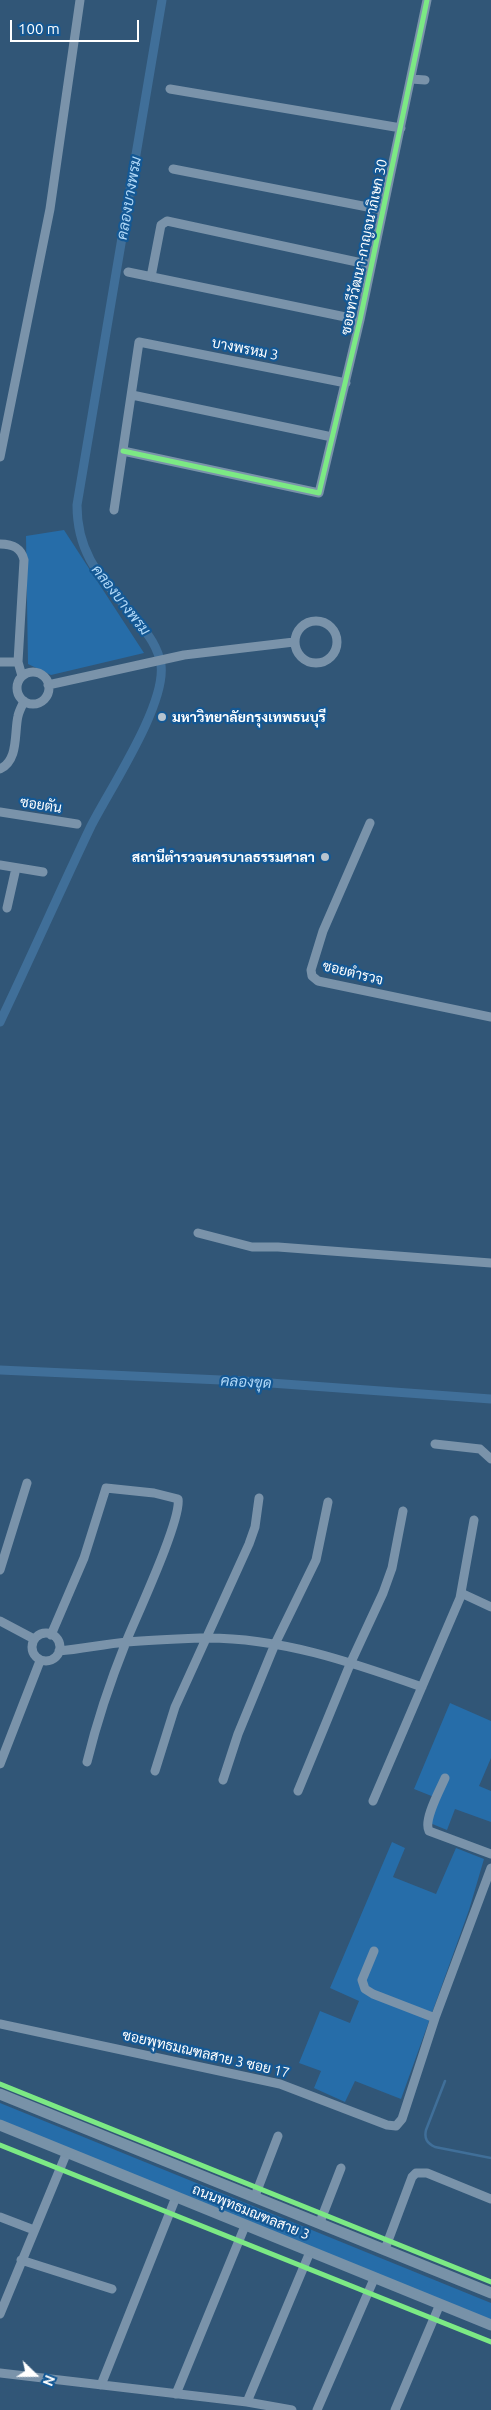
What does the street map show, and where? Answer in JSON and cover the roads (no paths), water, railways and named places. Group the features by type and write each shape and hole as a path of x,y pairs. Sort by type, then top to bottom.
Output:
{"main road":[{"name":"ถนนพุทธมณฑลสาย 3","path":"0,2094 490,2290"},
{"name":"ถนนพุทธมณฑลสาย 3","path":"0,2125 374,2279 491,2325"}],"street":[{"path":"0,457 50,209 80,0"},
{"name":"ซอยทวีวัฒนา-กาญจนาภิเษก 30","path":"123,451 319,493 360,320 427,0"},
{"path":"411,79 425,80"},
{"path":"170,89 401,128"},
{"path":"173,169 383,210"},
{"path":"151,277 161,225 167,221 371,265"},
{"path":"128,272 360,320"},
{"name":"บางพรหม 3","path":"132,395 139,342 346,383"},
{"path":"114,510 132,395 332,437"},
{"path":"0,544 15,546 20,551 24,560 18,662 22,676 17,690 24,701 31,704 41,701 47,694 48,685 45,678 32,672 22,676"},
{"path":"314,620 326,623 333,628 337,643 333,656 327,661 316,664 302,658 297,653 294,642 299,628 314,620"},
{"path":"48,685 184,655 294,642"},
{"path":"0,662 18,662"},
{"path":"0,769 7,765 12,757 18,715 24,701"},
{"name":"ซอยตัน","path":"0,812 77,824"},
{"name":"ซอยตำรวจ","path":"370,823 323,931 311,970 312,976 318,981 491,1017"},
{"path":"0,865 43,872"},
{"path":"7,908 16,868"},
{"path":"198,1234 252,1247 491,1263"},
{"path":"435,1444 480,1449 491,1459"},
{"path":"0,1570 27,1483"},
{"path":"52,1635 84,1558 106,1488 174,1496 179,1501 167,1541 100,1712 87,1762"},
{"path":"155,1771 175,1707 255,1527 258,1498"},
{"path":"223,1780 238,1734 275,1644 316,1560 328,1502"},
{"path":"298,1791 351,1662 383,1593 392,1568 403,1511"},
{"path":"374,1801 448,1629 461,1593 474,1520"},
{"path":"461,1593 491,1607"},
{"path":"0,1621 34,1640"},
{"path":"40,1634 52,1635 59,1643 59,1651 52,1660 40,1660 32,1652 34,1640 40,1634"},
{"path":"59,1651 126,1642 205,1638 275,1644 351,1662 422,1687"},
{"path":"0,1764 40,1660"},
{"path":"445,1778 428,1819 427,1826 429,1831 491,1854"},
{"name":"ซอยพุทธมณฑลสาย 3 ซอย 17","path":"0,2024 280,2084 392,2126 399,2123 402,2118 436,2018 491,1868"},
{"path":"374,1952 362,1980 366,1989 373,1994 436,2018"},
{"path":"255,2196 278,2136"},
{"path":"0,2314 67,2152"},
{"path":"320,2222 341,2168"},
{"path":"385,2249 412,2177 416,2173 427,2173 491,2199"},
{"path":"101,2385 176,2197"},
{"path":"0,2217 34,2230"},
{"path":"176,2394 245,2226"},
{"path":"247,2402 310,2252"},
{"path":"21,2260 112,2289"},
{"path":"318,2410 374,2279"},
{"path":"395,2410 440,2304"},
{"path":"0,2373 247,2402 292,2410"}],"waterway":[{"name":"คลองบางพรม","path":"0,1022 91,826 146,723 155,702 160,682 160,658 152,640 104,580 87,554 78,524 77,505 162,0"},
{"name":"คลองขุด","path":"0,1370 243,1381 491,1399"},
{"path":"445,2081 426,2130 425,2136 427,2140 435,2147 491,2158"}],"place":[{"name":"มหาวิทยาลัยกรุงเทพธนบุรี","path":"162,717"},
{"name":"สถานีตำรวจนครบาลธรรมศาลา","path":"325,857"}]}
